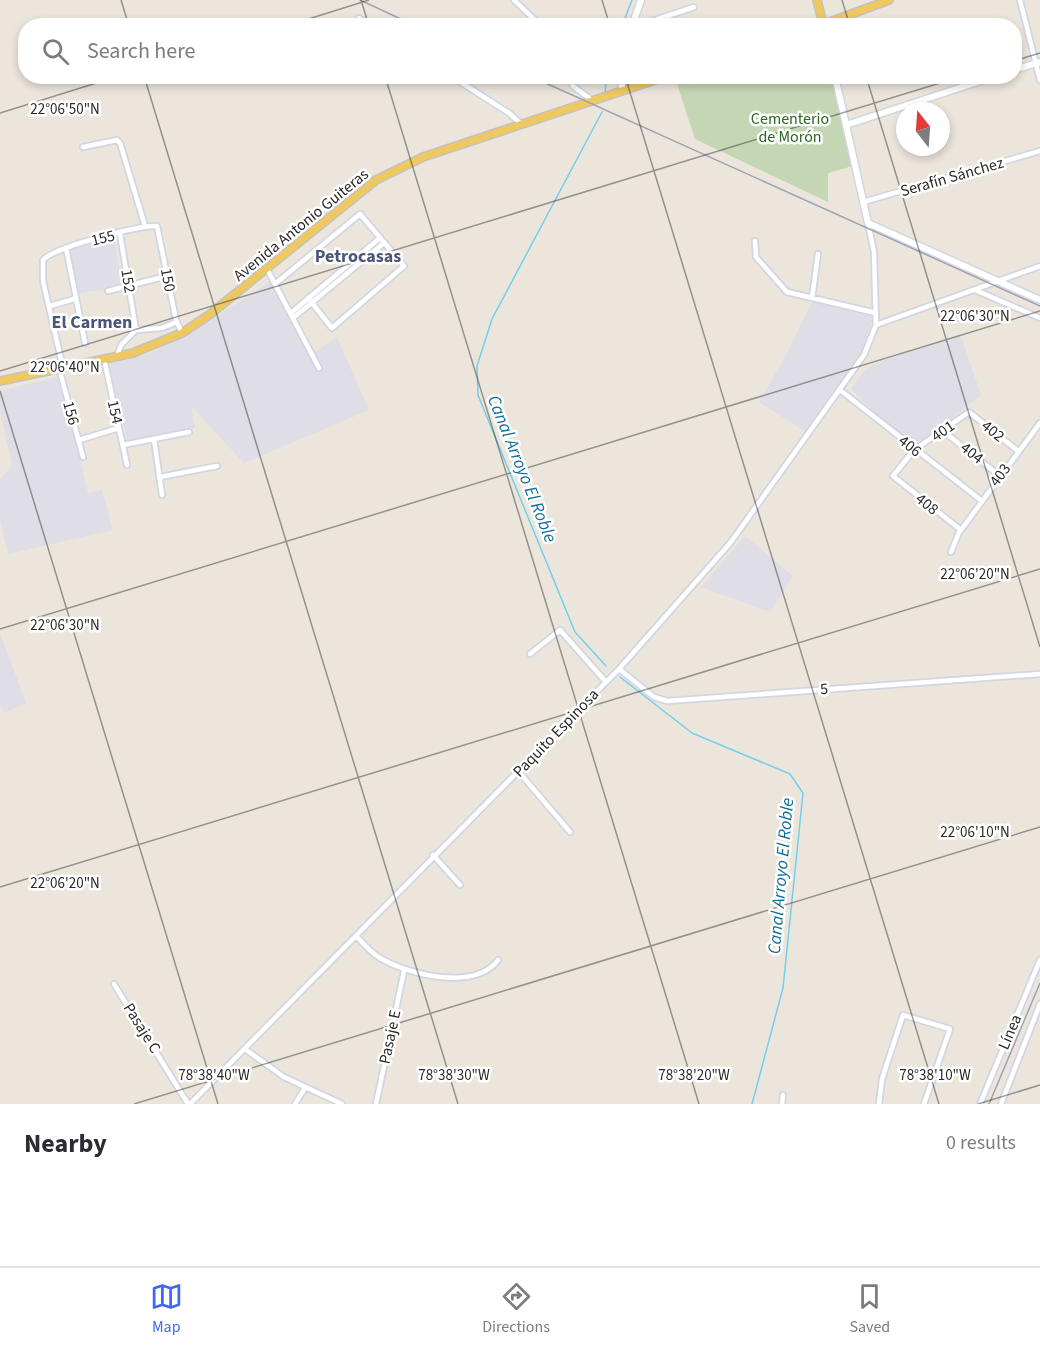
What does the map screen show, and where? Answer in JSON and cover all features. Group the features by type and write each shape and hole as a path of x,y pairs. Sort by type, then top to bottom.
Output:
{"main road":[{"path":"636,18 641,0"},
{"path":"817,0 821,18"},
{"path":"841,18 889,0"},
{"path":"1022,68 1038,63"},
{"path":"621,84 622,91"},
{"name":"Avenida Antonio Guiteras","path":"0,381 117,357 182,333 267,269 376,180 423,157 643,84"},
{"path":"837,84 868,223 1040,300"},
{"path":"846,125 972,84"}],"street":[{"path":"514,0 533,18"},
{"path":"1020,0 1038,63 1040,80"},
{"path":"657,18 694,7"},
{"path":"464,84 509,113 521,124"},
{"path":"572,84 593,101"},
{"path":"83,147 117,140 120,143 145,226"},
{"name":"Serafín Sánchez","path":"863,202 1040,151"},
{"path":"275,284 360,214 404,266 332,328 308,298"},
{"path":"868,223 874,252 876,325 1040,266"},
{"name":"155","path":"49,253 145,226 158,226"},
{"name":"150","path":"158,226 177,322 182,333"},
{"name":"152","path":"120,234 136,330"},
{"path":"292,316 308,298 380,238"},
{"path":"755,241 756,257 787,292 876,313"},
{"path":"292,316 312,303 384,243"},
{"path":"66,248 74,299 85,343"},
{"name":"156","path":"49,253 41,266 61,368 83,457"},
{"path":"812,298 818,254"},
{"path":"267,269 319,368"},
{"path":"108,291 167,276"},
{"path":"975,290 1040,318"},
{"path":"50,306 74,299"},
{"path":"117,357 121,345 136,330 162,328 177,322"},
{"name":"Paquito Espinosa","path":"189,1104 619,669 731,543 864,355 876,325"},
{"name":"154","path":"104,359 127,465"},
{"name":"406","path":"840,390 982,501"},
{"name":"401","path":"893,476 914,450 969,412"},
{"name":"402","path":"969,412 1018,451"},
{"name":"403","path":"951,552 961,530 1025,440 1034,435 1040,423"},
{"path":"79,440 119,428"},
{"name":"404","path":"943,431 1000,476"},
{"path":"123,445 189,432"},
{"path":"154,439 162,495"},
{"path":"160,477 217,466"},
{"name":"408","path":"893,476 961,530"},
{"path":"530,654 560,630 606,682"},
{"name":"5","path":"619,669 654,698 667,701 1040,674"},
{"path":"519,772 570,832"},
{"path":"433,855 460,885"},
{"path":"356,936 377,957 404,971 470,978 486,972 498,960"},
{"name":"Línea","path":"980,1104 1040,960"},
{"name":"Pasaje E","path":"376,1104 404,971"},
{"name":"Pasaje C","path":"114,984 189,1104"},
{"name":"Línea","path":"1001,1104 1040,1004"},
{"path":"879,1104 882,1079 903,1015 950,1029 924,1104"},
{"path":"245,1049 284,1077 342,1104"},
{"path":"295,1104 306,1088"},
{"path":"782,1104 783,1095"}],"shaded area":[{"path":"114,236 122,286 75,294 67,248"},
{"path":"270,282 310,355 337,337 369,410 244,463 191,406 195,428 127,441 109,364 149,354 186,336"},
{"path":"812,301 874,316 856,366 808,433 759,402 789,350"},
{"path":"960,334 981,395 912,450 851,389 864,371 874,364"},
{"path":"60,376 88,493 102,490 113,530 8,554 0,518 0,479 12,466 0,410 0,391"},
{"path":"745,536 793,576 770,612 701,587"},
{"path":"0,633 26,703 4,713 0,704"}],"green space":[{"name":"Cementerio de Morón","path":"677,84 834,84 853,166 828,173 828,202 695,139"}],"waterway":[{"name":"Canal Arroyo El Roble","path":"625,18 632,0"},
{"name":"Canal Arroyo El Roble","path":"605,92 606,84"},
{"name":"Canal Arroyo El Roble","path":"602,112 492,319 477,366 478,395 575,632 606,666"},
{"name":"Canal Arroyo El Roble","path":"620,677 692,733 790,774 803,793 783,988 752,1104"}],"railway":[{"path":"360,0 399,18"},
{"path":"548,84 1040,306"},
{"path":"989,1104 1040,983"}],"district":[{"name":"Petrocasas","path":"358,256"},
{"name":"El Carmen","path":"92,322"}]}
